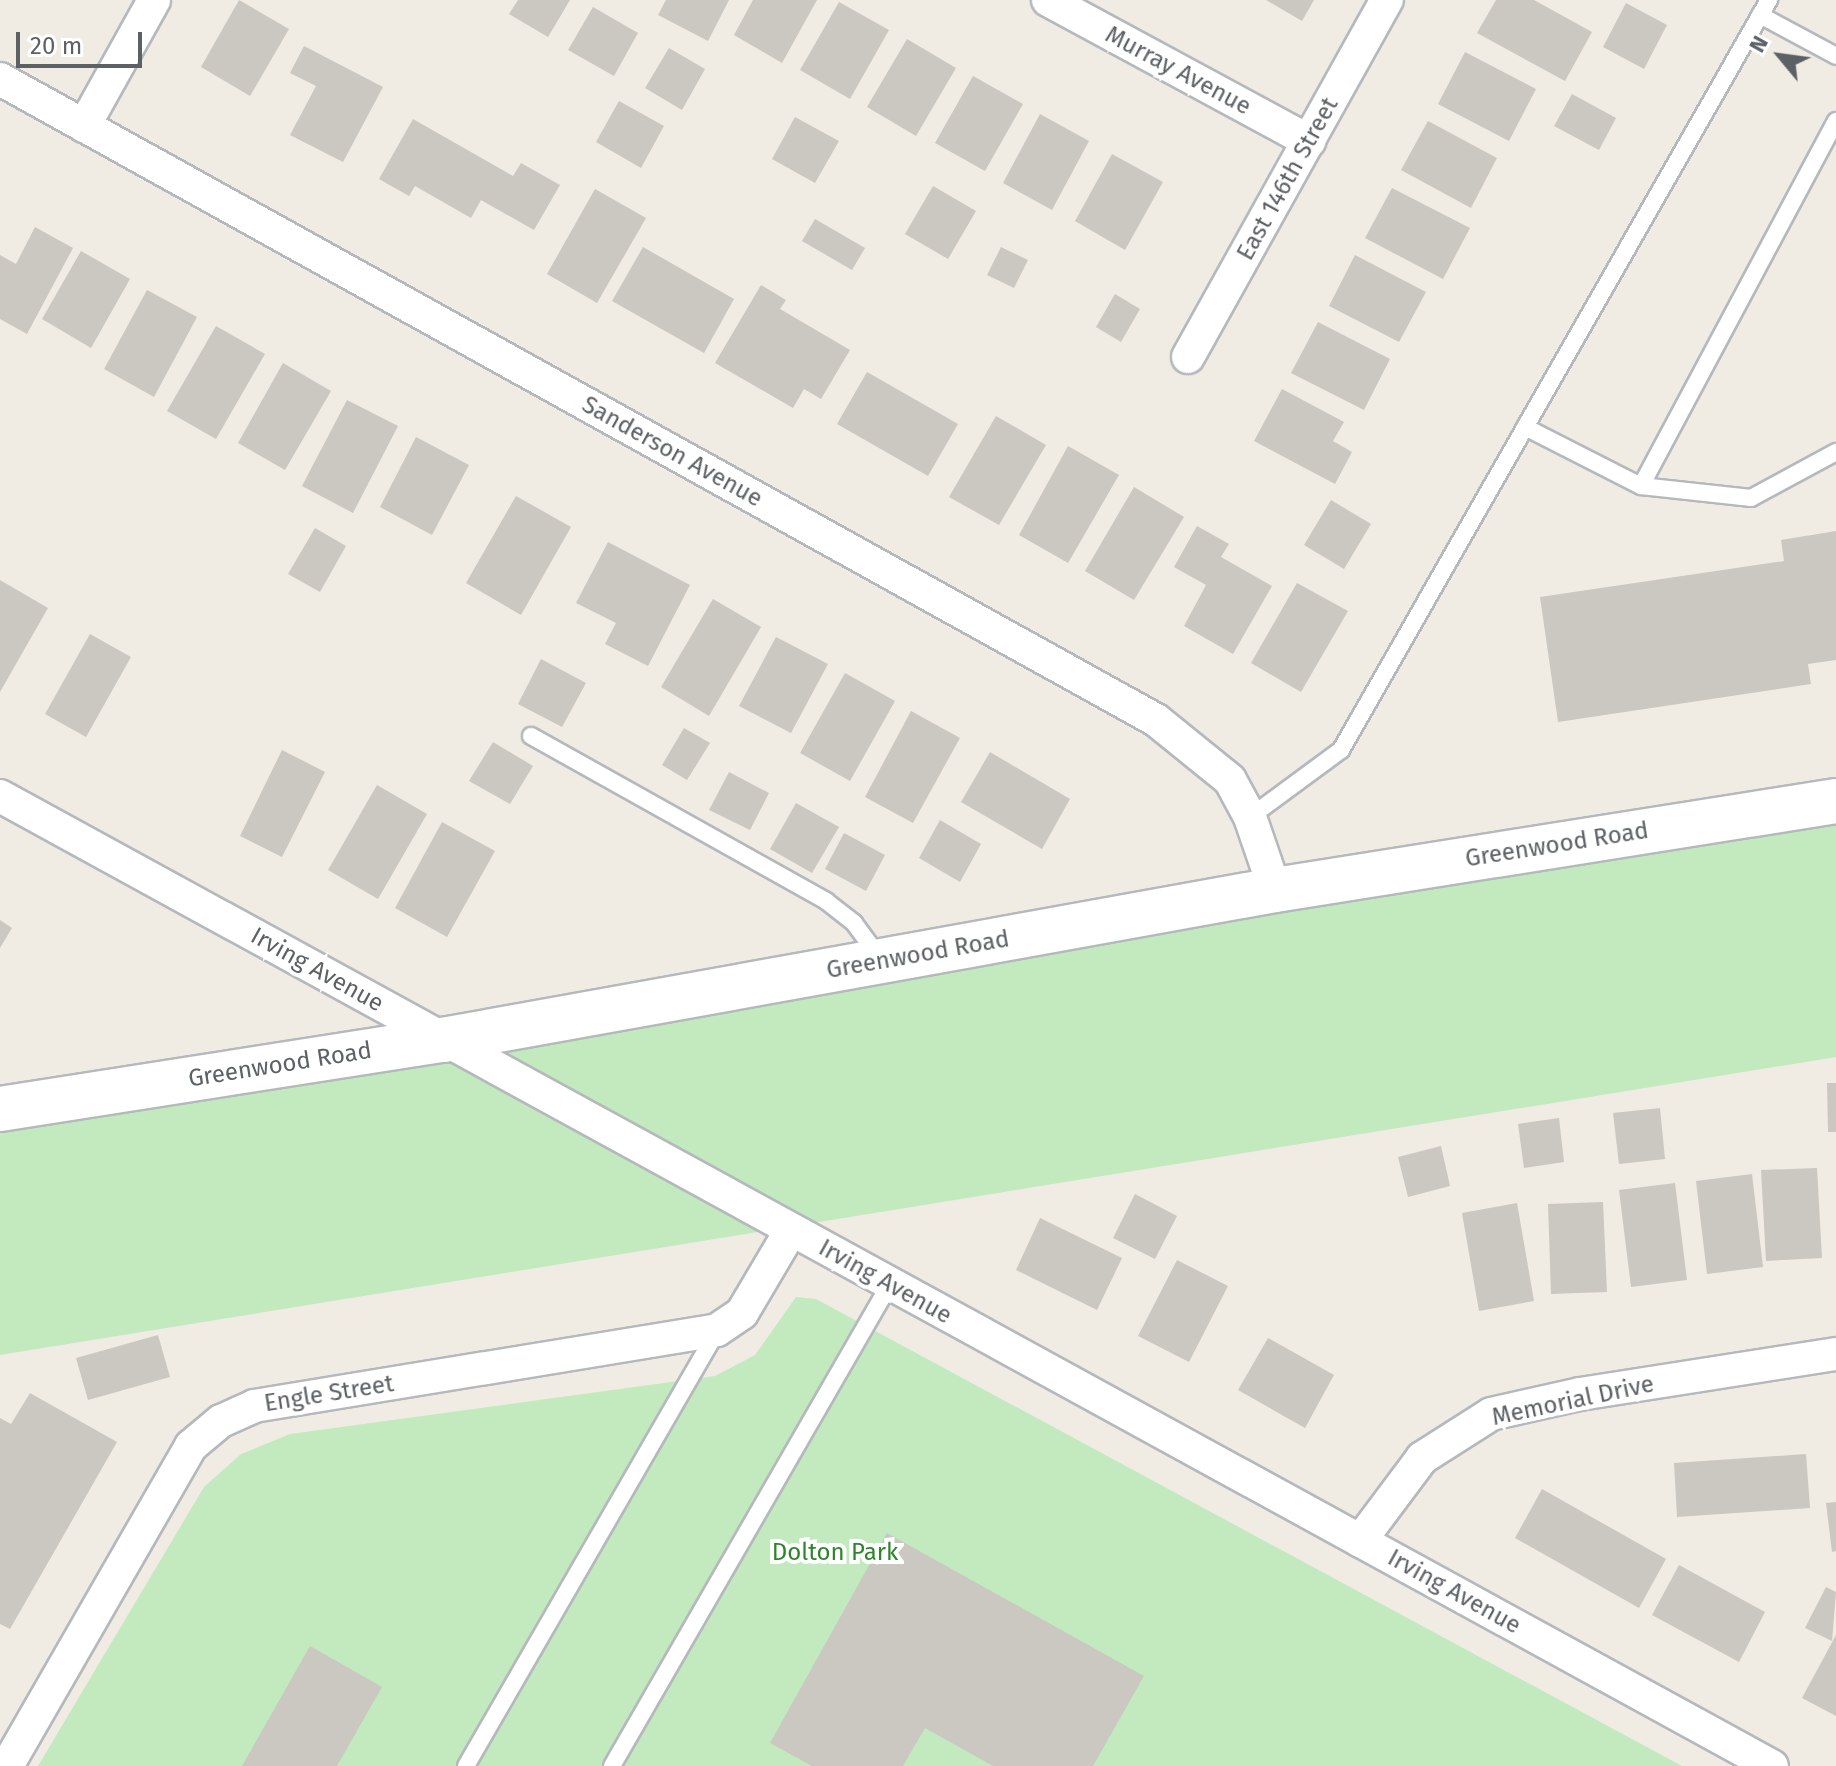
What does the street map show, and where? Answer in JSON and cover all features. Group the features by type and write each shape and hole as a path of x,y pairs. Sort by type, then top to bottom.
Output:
{"street":[{"path":"84,126 154,0"},
{"name":"Murray Avenue","path":"1048,0 1309,141"},
{"name":"East 146th Street","path":"1188,357 1387,0"},
{"name":"Sanderson Avenue","path":"0,79 1156,720 1230,780 1250,817 1275,890"},
{"name":"Irving Avenue","path":"0,796 1772,1766"},
{"name":"Greenwood Road","path":"0,1109 443,1040 1275,890 1836,801"},
{"path":"717,1330 742,1313 791,1230"},
{"name":"Engle Street","path":"7,1766 191,1446 221,1421 254,1406 717,1330"},
{"name":"Memorial Drive","path":"1360,1541 1422,1458 1491,1414 1580,1394 1836,1354"}],"lane":[{"path":"1250,817 1341,750 1769,0"},
{"path":"1760,15 1836,56"},
{"path":"1641,486 1836,121"},
{"path":"1525,427 1641,486 1751,498 1836,452"},
{"path":"531,736 826,901 854,923 882,961"},
{"path":"612,1766 890,1284"},
{"path":"466,1766 717,1330"}],"green space":[{"path":"1836,810 1836,1057 0,1355 0,1108"},
{"name":"Dolton Park","path":"796,1297 816,1299 1682,1766 38,1766 204,1487 241,1454 290,1434 715,1376 755,1355"}],"building":[{"path":"239,0 289,29 250,96 201,67"},
{"path":"518,0 570,0 548,37 509,14"},
{"path":"666,0 729,0 708,41 658,15"},
{"path":"753,0 817,0 782,63 734,35"},
{"path":"1266,0 1314,0 1302,21"},
{"path":"1496,0 1534,0 1592,32 1565,81 1477,33"},
{"path":"839,2 889,30 850,99 800,70"},
{"path":"1626,3 1667,25 1644,69 1603,47"},
{"path":"593,7 638,33 614,76 568,50"},
{"path":"907,39 956,68 916,136 867,107"},
{"path":"304,46 383,87 343,162 290,135 316,86 290,73"},
{"path":"669,48 705,69 682,110 645,88"},
{"path":"1465,52 1536,89 1509,141 1438,104"},
{"path":"973,76 1023,104 985,171 935,143"},
{"path":"1572,94 1616,118 1599,150 1554,126"},
{"path":"619,101 664,126 641,168 596,142"},
{"path":"1040,114 1089,141 1052,210 1003,183"},
{"path":"795,117 839,141 815,183 772,159"},
{"path":"413,119 513,176 521,163 560,185 534,230 481,200 471,218 415,186 409,196 379,179"},
{"path":"1428,121 1497,158 1471,208 1401,170"},
{"path":"1112,154 1163,182 1125,250 1075,221"},
{"path":"933,186 976,211 948,259 905,234"},
{"path":"1392,188 1470,228 1443,279 1365,238"},
{"path":"595,189 646,218 597,303 547,274"},
{"path":"815,219 865,248 852,270 802,241"},
{"path":"35,227 73,248 27,334 0,319 0,255 16,264"},
{"path":"643,247 734,299 704,353 612,301"},
{"path":"1001,247 1028,260 1014,288 987,275"},
{"path":"81,251 130,279 91,348 42,319"},
{"path":"1355,255 1426,292 1399,342 1329,306"},
{"path":"761,285 786,300 780,309 850,350 821,399 804,389 793,408 715,363"},
{"path":"147,290 197,317 154,397 104,369"},
{"path":"1115,294 1140,309 1121,342 1096,327"},
{"path":"1318,322 1390,359 1364,410 1291,373"},
{"path":"216,326 265,354 216,439 167,411"},
{"path":"283,363 331,391 285,470 238,443"},
{"path":"867,372 958,424 928,476 837,424"},
{"path":"1282,389 1344,422 1333,441 1352,452 1335,484 1254,441"},
{"path":"347,400 398,426 353,513 302,486"},
{"path":"996,416 1046,445 999,525 949,497"},
{"path":"416,437 469,465 432,535 380,507"},
{"path":"1068,446 1119,475 1068,563 1019,535"},
{"path":"1134,487 1184,517 1134,600 1085,571"},
{"path":"516,496 571,527 521,615 466,583"},
{"path":"1331,500 1371,524 1344,569 1304,545"},
{"path":"1197,526 1229,544 1221,557 1272,586 1233,654 1184,626 1206,585 1174,567"},
{"path":"315,528 346,546 320,592 288,574"},
{"path":"1836,531 1836,660 1808,664 1811,684 1558,722 1540,597 1784,561 1781,540"},
{"path":"608,542 690,585 648,666 605,644 616,623 576,603"},
{"path":"0,580 48,608 0,692"},
{"path":"1297,583 1348,611 1301,692 1251,663"},
{"path":"713,599 761,627 709,716 661,687"},
{"path":"90,634 131,657 86,737 45,714"},
{"path":"776,637 828,664 791,733 739,706"},
{"path":"541,659 586,683 562,727 518,704"},
{"path":"845,673 895,701 850,781 800,753"},
{"path":"911,711 960,738 913,823 865,797"},
{"path":"684,728 710,743 687,780 662,765"},
{"path":"493,742 533,766 510,804 469,781"},
{"path":"282,750 325,772 282,857 240,836"},
{"path":"990,752 1070,799 1042,849 961,802"},
{"path":"729,772 769,793 750,830 709,810"},
{"path":"377,785 427,814 378,899 328,870"},
{"path":"796,803 839,827 812,873 770,849"},
{"path":"940,820 981,844 960,882 919,858"},
{"path":"442,822 495,851 447,937 395,908"},
{"path":"844,833 885,855 866,891 825,869"},
{"path":"0,920 12,928 0,948"},
{"path":"1827,1083 1836,1083 1836,1132 1828,1132"},
{"path":"1660,1108 1665,1159 1619,1164 1613,1113"},
{"path":"1559,1118 1564,1162 1524,1168 1518,1124"},
{"path":"1441,1146 1450,1186 1408,1197 1398,1157"},
{"path":"1817,1168 1822,1258 1766,1261 1761,1170"},
{"path":"1752,1174 1763,1267 1707,1274 1696,1181"},
{"path":"1675,1183 1687,1280 1631,1287 1619,1190"},
{"path":"1135,1194 1177,1216 1155,1259 1113,1238"},
{"path":"1603,1202 1607,1292 1551,1294 1548,1204"},
{"path":"1517,1203 1534,1301 1479,1311 1462,1213"},
{"path":"1040,1218 1122,1258 1097,1310 1016,1270"},
{"path":"1177,1260 1228,1286 1189,1362 1138,1336"},
{"path":"158,1335 170,1377 88,1400 76,1358"},
{"path":"1268,1338 1334,1375 1305,1428 1238,1390"},
{"path":"30,1393 117,1442 10,1629 0,1624 0,1418 11,1424"},
{"path":"1806,1454 1810,1508 1677,1517 1674,1463"},
{"path":"1542,1489 1666,1559 1639,1608 1515,1538"},
{"path":"1836,1502 1836,1551 1832,1552 1826,1503"},
{"path":"887,1533 1144,1676 1093,1766 993,1766 925,1728 903,1766 812,1766 770,1743"},
{"path":"1679,1565 1765,1612 1739,1662 1652,1615"},
{"path":"1826,1587 1836,1592 1832,1641 1805,1628"},
{"path":"1836,1635 1836,1716 1802,1698"},
{"path":"310,1646 382,1687 337,1766 242,1766"}]}
